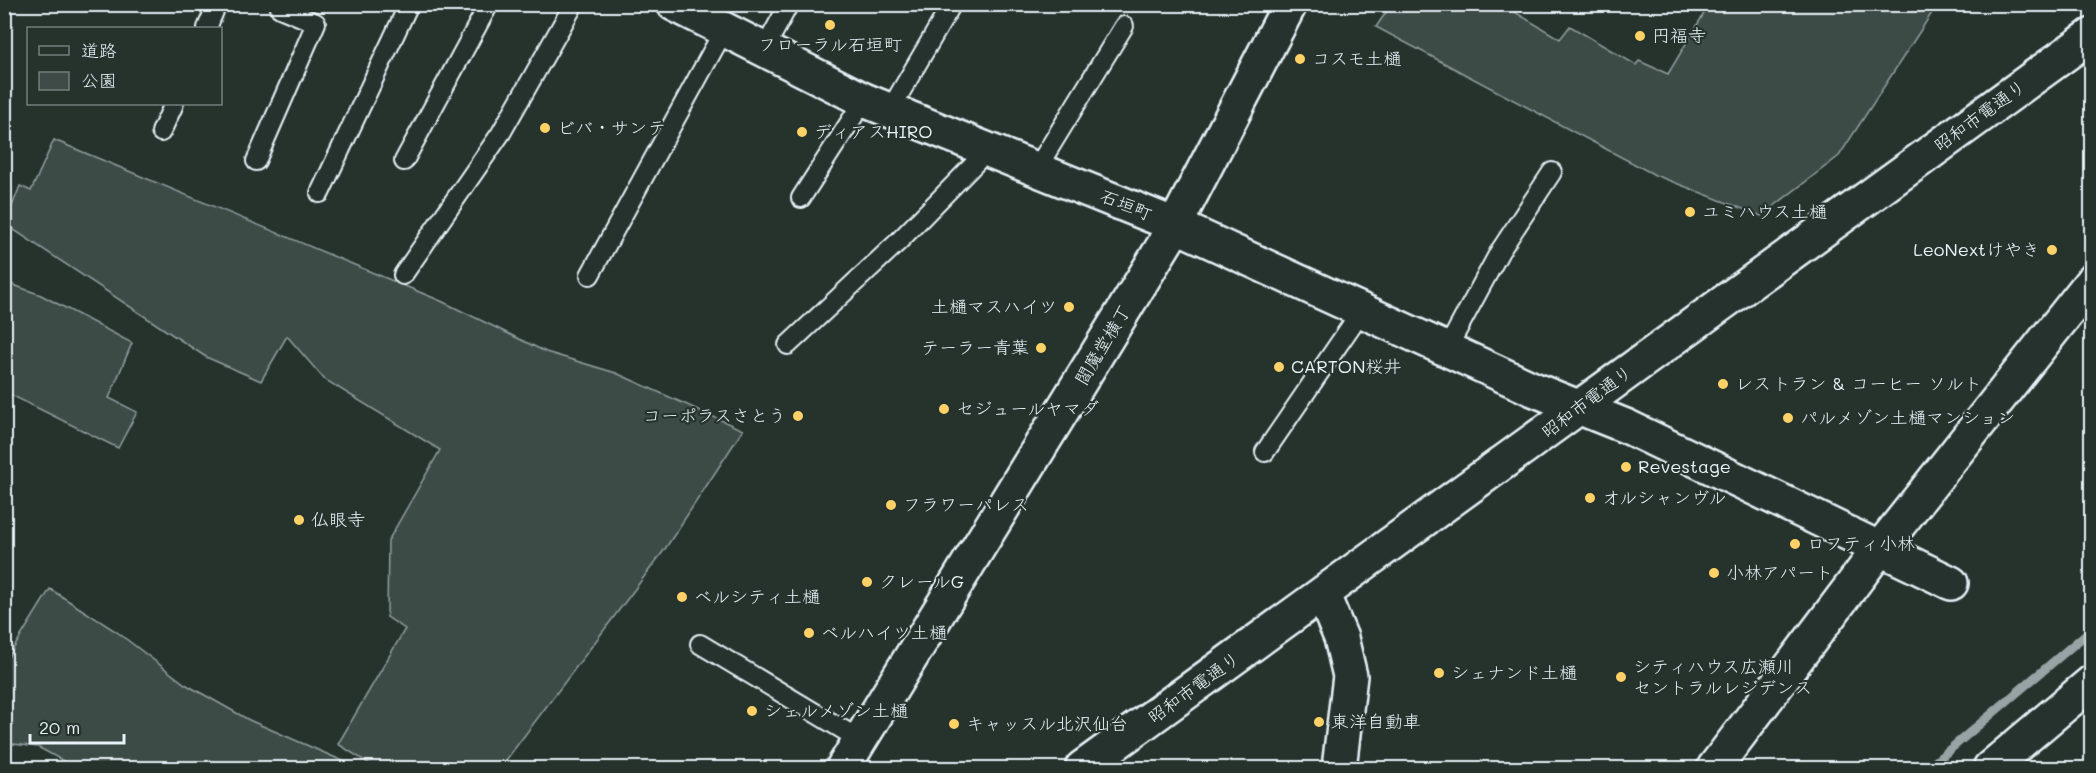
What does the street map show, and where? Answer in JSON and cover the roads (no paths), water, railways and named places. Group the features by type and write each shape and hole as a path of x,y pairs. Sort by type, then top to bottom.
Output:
{"street":[{"name":"石垣町","path":"674,4 877,105 1175,225 1578,409 1628,427 1881,547 1951,583"},
{"name":"閻魔堂横丁","path":"843,768 862,741 1175,225 1290,4"},
{"name":"昭和市電通り","path":"1082,768 1323,596 2091,35"},
{"path":"1714,768 1881,547 2091,281"},
{"path":"1323,596 1341,638 1350,676 1339,768"},
{"path":"1990,768 2091,682"}],"lane":[{"path":"207,27 217,4"},
{"path":"256,161 316,23 280,8 282,4"},
{"path":"320,193 409,4"},
{"path":"404,161 489,4"},
{"path":"403,275 501,134 574,4"},
{"path":"764,50 789,4"},
{"path":"801,198 877,105 951,4"},
{"path":"1037,168 1124,26"},
{"path":"590,275 724,30"},
{"path":"161,132 174,105"},
{"path":"788,345 898,242 988,150"},
{"path":"1447,349 1500,251 1552,172"},
{"path":"1265,452 1362,310"},
{"path":"700,644 862,741"}],"waterway":[{"path":"1928,768 2092,629"}],"place":[{"name":"フローラル石垣町","path":"830,25"},
{"name":"円福寺","path":"1640,36"},
{"name":"コスモ土樋","path":"1300,59"},
{"name":"ビバ・サンテ","path":"545,128"},
{"name":"ディアスHIRO","path":"802,132"},
{"name":"ユミハウス土樋","path":"1690,212"},
{"name":"LeoNextけやき","path":"2052,250"},
{"name":"土樋マスハイツ","path":"1069,307"},
{"name":"テーラー青葉","path":"1041,348"},
{"name":"CARTON桜井","path":"1279,367"},
{"name":"レストラン & コーヒー ソルト","path":"1723,384"},
{"name":"セジュールヤマダ","path":"944,409"},
{"name":"コーポラスさとう","path":"798,416"},
{"name":"パルメゾン土樋マンション","path":"1788,418"},
{"name":"Revestage","path":"1626,467"},
{"name":"オルシャンヴル","path":"1590,498"},
{"name":"フラワーパレス","path":"891,505"},
{"name":"仏眼寺","path":"299,520"},
{"name":"ロフティ小林","path":"1795,544"},
{"name":"小林アパート","path":"1714,573"},
{"name":"クレールG","path":"867,582"},
{"name":"ベルシティ土樋","path":"682,597"},
{"name":"ベルハイツ土樋","path":"809,633"},
{"name":"シェナンド土樋","path":"1439,673"},
{"name":"シティハウス広瀬川 セントラルレジデンス","path":"1621,677"},
{"name":"シェルメゾン土樋","path":"752,711"},
{"name":"東洋自動車","path":"1319,722"},
{"name":"キャッスル北沢仙台","path":"954,724"}]}
